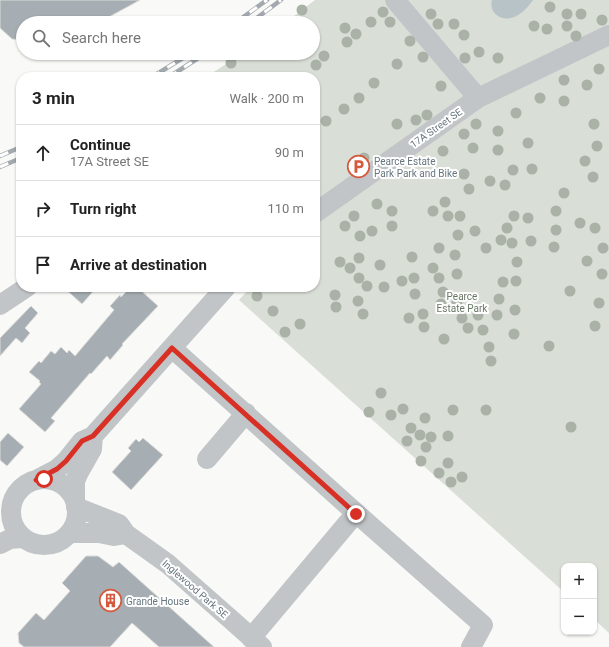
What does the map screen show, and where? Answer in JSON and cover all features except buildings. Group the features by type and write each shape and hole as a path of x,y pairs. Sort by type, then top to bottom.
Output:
{"street":[{"path":"395,0 478,98"},
{"name":"17A Street SE","path":"320,209 478,98 609,35"},
{"path":"0,305 20,292"},
{"path":"93,436 92,449 79,472 76,481 77,516 70,533 59,542 47,546 38,545 22,538 14,527 11,515 5,514 17,493 22,487 57,469 66,461 82,441 93,436 222,292"},
{"path":"172,348 246,413 356,514 483,625 471,647"},
{"path":"207,459 246,413"},
{"path":"36,480 52,480 59,483 66,488 76,504"},
{"name":"Inglewood Park SE","path":"76,504 119,524 126,534 168,564 256,642"},
{"path":"256,642 356,514"},
{"path":"70,533 99,533 114,536 126,534"},
{"path":"0,544 10,539 22,538"}],"green space":[{"name":"Pearce Estate Park","path":"315,0 609,0 609,633 597,622 597,563 561,563 561,589 239,300 246,292 320,292 320,72 214,72 232,60 320,60 320,16 294,16"}],"shaded area":[{"path":"492,0 533,0 520,14 514,17 505,18 494,12 491,5"}],"railway":[{"path":"245,16 267,0"},
{"path":"259,16 281,0"},
{"path":"160,72 180,60"},
{"path":"177,72 195,60"},
{"path":"0,156 16,149"},
{"path":"0,167 16,160"}],"place":[{"name":"Pearce Estate Park Park and Bike","path":"358,167"},
{"name":"Grande House","path":"111,601"}],"route":[{"path":"44,479 36,480 57,469 66,461 82,441 93,436 172,348 246,413 356,514"}]}
